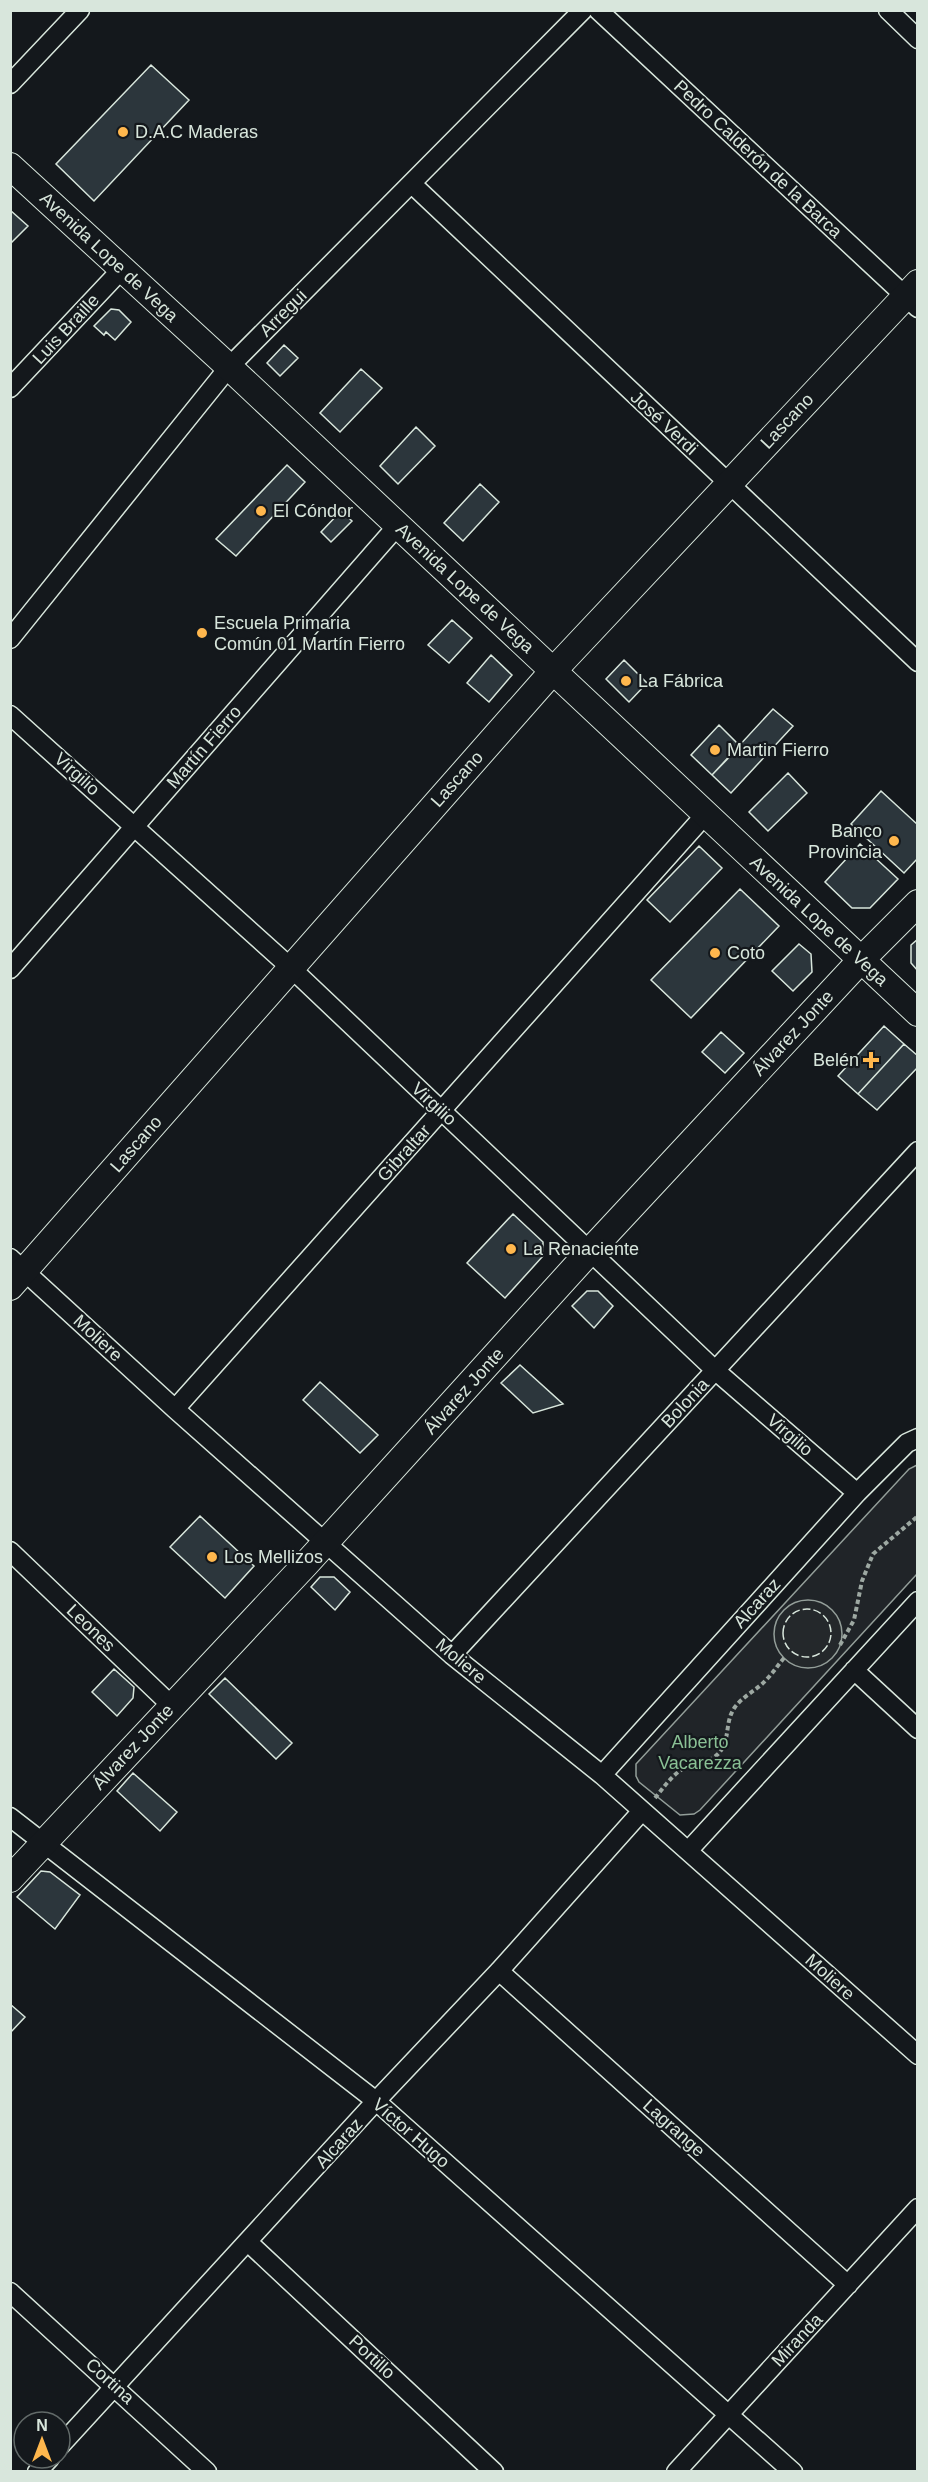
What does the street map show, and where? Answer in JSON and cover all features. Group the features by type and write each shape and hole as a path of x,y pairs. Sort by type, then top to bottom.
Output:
{"street":[{"path":"10,84 80,10"},
{"name":"Arregui","path":"10,639 229,367 583,10"},
{"name":"Pedro Calderón de la Barca","path":"598,10 913,296"},
{"path":"888,10 918,39"},
{"name":"Avenida Lope de Vega","path":"10,166 229,367 918,1013"},
{"name":"José Verdi","path":"412,184 918,662"},
{"name":"Luis Braille","path":"10,388 122,269"},
{"name":"Lascano","path":"15,1272 553,671 728,483 913,296"},
{"name":"Martín Fierro","path":"10,969 398,525"},
{"name":"Virgilio","path":"10,715 290,967 716,1371 857,1493"},
{"name":"Gibraltar","path":"175,1409 705,815"},
{"name":"Álvarez Jonte","path":"10,1879 326,1542 590,1251 861,960 918,903"},
{"name":"Bolonia","path":"452,1655 918,1151"},
{"name":"Moliere","path":"15,1272 175,1409 452,1655 602,1775 641,1812 918,2055"},
{"name":"Alcaraz","path":"602,1775 857,1493 907,1443 918,1438"},
{"name":"Leones","path":"10,1551 172,1706"},
{"path":"688,1851 918,1601"},
{"path":"854,1670 918,1729"},
{"name":"Alcaraz","path":"72,2433 249,2243 376,2101 500,1971 641,1812"},
{"name":"Víctor Hugo","path":"10,1817 376,2101 793,2472"},
{"name":"Lagrange","path":"500,1971 848,2285"},
{"name":"Miranda","path":"676,2472 918,2208"},
{"name":"Portillo","path":"249,2243 494,2472"},
{"name":"Cortina","path":"10,2292 115,2385 207,2472"}],"path":[{"path":"840,1646 854,1620 862,1581 873,1554 918,1516"},
{"path":"641,1812 672,1777 690,1765 709,1761 720,1751 727,1739 729,1720 735,1706 767,1680 784,1658"}],"green space":[{"name":"Alberto Vacarezza","path":"917,1465 917,1574 700,1810 694,1814 680,1815 639,1782 636,1776 636,1764 909,1469"}],"shaded area":[{"path":"808,1600 821,1602 832,1610 840,1621 842,1634 840,1647 832,1658 821,1666 808,1668 795,1666 784,1658 776,1647 774,1634 776,1621 784,1610 795,1602"}],"building":[{"name":"D.A.C Maderas","path":"151,65 189,100 94,201 56,164"},
{"path":"10,210 28,226 10,244"},
{"path":"111,309 119,310 131,322 115,340 106,332 104,335 94,326"},
{"path":"284,345 298,358 280,376 267,363"},
{"path":"361,369 382,388 340,432 320,413"},
{"path":"416,427 435,446 398,484 380,466"},
{"name":"El Cóndor","path":"287,465 305,482 236,556 216,539"},
{"path":"480,484 499,502 463,541 444,523"},
{"path":"341,511 352,521 331,542 321,532"},
{"path":"452,620 472,638 449,663 428,645"},
{"path":"491,655 512,675 489,702 467,683"},
{"name":"La Fábrica","path":"624,660 647,683 629,702 606,679"},
{"path":"773,709 793,726 731,793 712,775"},
{"name":"Martin Fierro","path":"719,725 740,746 712,775 691,755"},
{"path":"788,773 807,793 768,831 749,812"},
{"name":"Banco Provincia","path":"881,791 918,825 918,858 904,873 851,824"},
{"path":"860,844 898,879 870,908 852,908 825,882"},
{"path":"699,846 722,868 670,922 647,900"},
{"name":"Coto","path":"740,889 779,926 691,1018 651,980"},
{"path":"918,939 918,971 911,963 911,945"},
{"path":"799,944 811,954 812,972 793,991 772,971"},
{"name":"Belén","path":"884,1026 904,1044 858,1094 838,1076"},
{"path":"721,1032 744,1053 725,1073 702,1052"},
{"path":"904,1044 918,1056 918,1067 877,1110 858,1094"},
{"name":"La Renaciente","path":"513,1214 543,1242 543,1256 505,1298 467,1263"},
{"path":"587,1291 598,1291 613,1306 594,1328 572,1306"},
{"path":"520,1365 563,1404 533,1413 501,1383"},
{"path":"320,1382 378,1435 360,1453 303,1400"},
{"name":"Los Mellizos","path":"200,1516 254,1566 225,1598 170,1547"},
{"path":"320,1577 334,1577 350,1592 335,1610 311,1587"},
{"path":"114,1669 134,1687 133,1698 117,1716 92,1692"},
{"path":"225,1678 292,1743 276,1759 209,1694"},
{"path":"133,1773 177,1812 160,1831 117,1791"},
{"path":"41,1871 50,1872 80,1895 55,1929 17,1897"},
{"path":"10,2004 25,2017 10,2033"}],"fence":[{"path":"807,1609 824,1616 831,1633 824,1650 807,1657 790,1650 783,1633 790,1616 807,1609"}],"place":[{"name":"D.A.C Maderas","path":"123,132"},
{"name":"El Cóndor","path":"261,511"},
{"name":"Escuela Primaria Común 01 Martín Fierro","path":"202,633"},
{"name":"La Fábrica","path":"626,681"},
{"name":"Martin Fierro","path":"715,750"},
{"name":"Banco Provincia","path":"894,841"},
{"name":"Coto","path":"715,953"},
{"name":"Belén","path":"871,1060"},
{"name":"La Renaciente","path":"511,1249"},
{"name":"Los Mellizos","path":"212,1557"}]}
